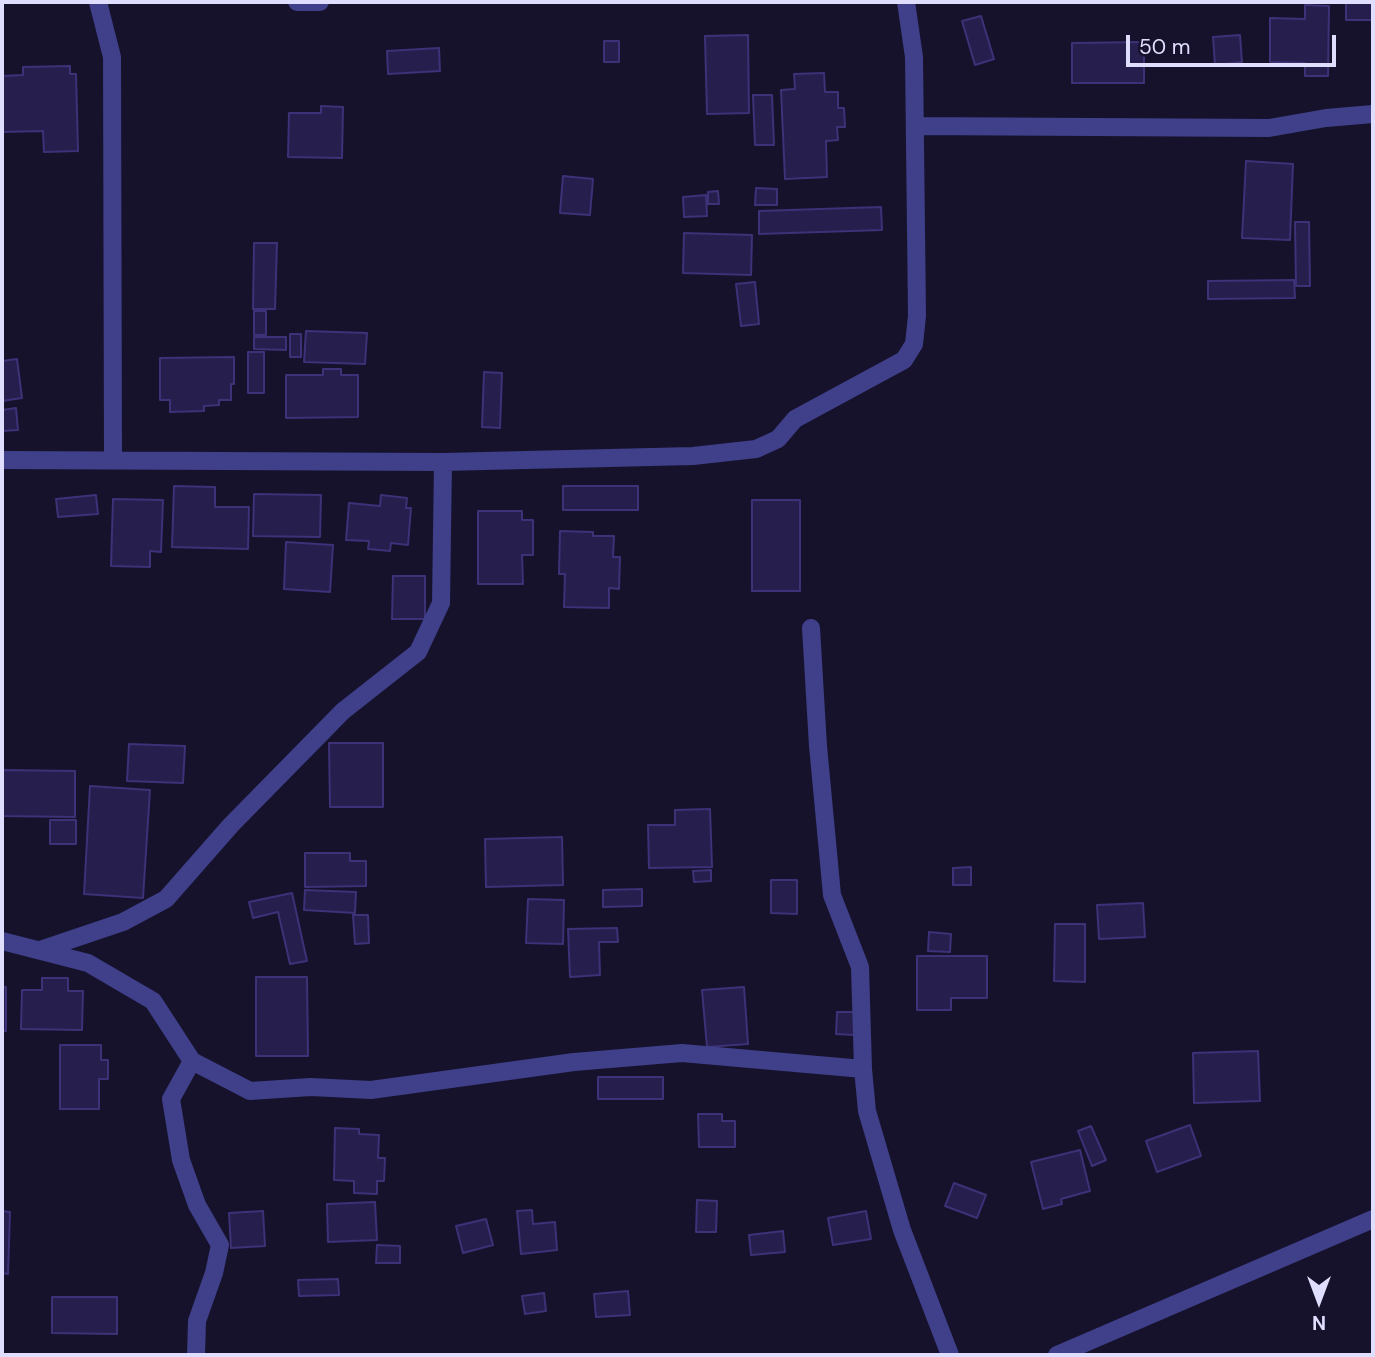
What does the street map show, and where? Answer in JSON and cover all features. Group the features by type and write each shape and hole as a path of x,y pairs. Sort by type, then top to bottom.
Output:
{"street":[{"path":"98,2 112,57 113,460"},
{"path":"297,2 320,2"},
{"path":"2,460 443,462 693,456 756,449 778,439 794,419 904,360 914,344 917,317 914,57 906,2"},
{"path":"915,127 1269,128 1326,118 1373,114"},
{"path":"40,950 123,922 166,899 231,825 343,710 418,652 441,603 443,462"},
{"path":"811,628 818,746 832,895 860,967 867,1111 902,1230 950,1355"},
{"path":"2,941 88,962 153,1001 192,1061 250,1091 311,1087 371,1090 574,1062 682,1053 863,1069"},
{"path":"192,1061 171,1098 181,1160 197,1205 220,1245 214,1273 197,1321 196,1355"},
{"path":"1057,1355 1373,1219"}],"building":[{"path":"1346,2 1373,2 1373,20 1346,20"},
{"path":"1305,5 1329,6 1328,76 1305,76 1305,63 1270,62 1270,18 1305,19"},
{"path":"981,16 994,59 975,65 962,21"},
{"path":"748,35 749,113 707,114 705,36"},
{"path":"1240,35 1242,62 1215,65 1213,37"},
{"path":"604,41 619,41 619,62 604,62"},
{"path":"1144,42 1144,83 1072,83 1072,43"},
{"path":"439,48 440,71 388,74 387,51"},
{"path":"70,66 70,74 76,74 78,151 44,152 43,131 3,132 2,76 23,75 23,67"},
{"path":"824,73 825,92 838,92 838,108 844,108 845,127 837,127 838,140 826,141 827,177 785,179 781,90 795,89 794,74"},
{"path":"753,95 772,95 774,145 755,145"},
{"path":"321,106 343,107 342,158 288,157 289,113 321,113"},
{"path":"1246,161 1293,164 1290,240 1242,238"},
{"path":"563,176 593,179 590,215 560,213"},
{"path":"756,188 777,189 777,205 755,205"},
{"path":"718,191 719,204 708,204 708,192"},
{"path":"706,195 707,216 684,217 683,197"},
{"path":"881,207 882,230 759,234 759,211"},
{"path":"1295,222 1309,222 1310,286 1296,286"},
{"path":"684,233 752,235 751,275 683,273"},
{"path":"254,243 277,243 275,309 253,309"},
{"path":"1294,280 1295,298 1208,299 1208,281"},
{"path":"755,282 759,324 741,326 736,284"},
{"path":"254,311 266,311 266,335 254,335"},
{"path":"306,331 367,333 365,364 304,362"},
{"path":"290,334 301,334 301,357 290,357"},
{"path":"254,337 286,337 286,350 254,349"},
{"path":"248,352 264,352 264,393 248,393"},
{"path":"234,357 231,400 219,400 219,405 204,406 204,411 170,412 170,400 160,400 160,358"},
{"path":"17,359 22,398 2,401 2,361"},
{"path":"323,369 341,369 341,375 358,375 358,417 286,418 286,375 323,375"},
{"path":"484,372 502,373 500,428 482,427"},
{"path":"16,408 18,430 2,431 2,410"},
{"path":"174,486 215,487 215,507 249,507 248,549 172,547"},
{"path":"563,486 638,486 638,510 563,510"},
{"path":"254,494 321,495 320,537 253,536"},
{"path":"96,495 98,514 58,517 56,499"},
{"path":"381,495 407,498 406,508 411,508 408,545 391,543 390,551 368,549 369,541 346,540 349,503 380,506"},
{"path":"113,499 163,500 161,552 150,551 150,567 111,566"},
{"path":"752,500 800,500 800,591 752,591"},
{"path":"478,511 522,511 522,520 533,520 533,555 522,555 523,584 478,584"},
{"path":"560,531 614,536 613,557 620,557 619,589 609,588 609,608 564,607 565,574 559,574"},
{"path":"286,542 333,545 330,592 284,589"},
{"path":"393,576 425,576 425,619 392,619"},
{"path":"329,743 383,743 383,807 330,807"},
{"path":"129,744 185,746 183,783 127,781"},
{"path":"2,770 75,771 75,817 2,816"},
{"path":"90,786 150,790 143,898 84,894"},
{"path":"710,809 712,867 649,868 648,825 675,825 675,810"},
{"path":"50,820 76,820 76,844 50,844"},
{"path":"562,837 563,885 486,887 485,839"},
{"path":"305,853 350,853 350,861 366,861 366,886 305,887"},
{"path":"971,867 971,885 953,885 953,868"},
{"path":"711,870 711,881 694,882 693,871"},
{"path":"771,880 797,880 797,914 771,913"},
{"path":"642,889 642,906 603,907 603,890"},
{"path":"305,890 356,892 355,913 304,910"},
{"path":"292,893 307,961 290,964 278,912 253,918 249,902"},
{"path":"528,899 564,900 563,944 526,943"},
{"path":"1143,903 1145,937 1099,939 1097,905"},
{"path":"353,915 368,915 369,943 355,944"},
{"path":"1055,924 1085,924 1085,982 1054,981"},
{"path":"617,928 618,942 599,942 600,975 570,977 568,929"},
{"path":"929,932 951,934 950,952 928,951"},
{"path":"917,956 987,956 987,998 951,998 951,1010 917,1010"},
{"path":"256,977 307,977 308,1056 256,1056"},
{"path":"42,978 68,978 68,991 83,991 82,1030 21,1029 22,990 42,990"},
{"path":"2,987 6,987 6,1031 2,1031"},
{"path":"744,987 748,1044 707,1047 702,990"},
{"path":"837,1012 855,1012 854,1035 836,1034"},
{"path":"60,1045 101,1045 101,1060 108,1060 108,1079 99,1079 99,1109 60,1109"},
{"path":"1258,1051 1260,1101 1194,1103 1193,1053"},
{"path":"598,1077 663,1077 663,1099 598,1099"},
{"path":"698,1114 722,1114 722,1121 735,1121 735,1147 699,1147"},
{"path":"1190,1125 1201,1156 1157,1172 1146,1141"},
{"path":"1091,1126 1106,1160 1092,1166 1078,1131"},
{"path":"335,1128 359,1129 359,1134 379,1135 378,1158 385,1158 384,1181 377,1181 377,1194 354,1193 354,1181 334,1180"},
{"path":"1080,1150 1090,1191 1061,1199 1062,1204 1043,1209 1031,1162"},
{"path":"954,1183 986,1195 977,1218 945,1206"},
{"path":"697,1200 717,1201 716,1232 696,1232"},
{"path":"375,1202 377,1240 328,1242 327,1204"},
{"path":"532,1210 533,1224 555,1222 557,1250 521,1254 517,1211"},
{"path":"2,1211 10,1212 8,1274 2,1273"},
{"path":"263,1211 265,1246 231,1248 229,1213"},
{"path":"866,1211 871,1239 833,1245 828,1218"},
{"path":"486,1219 493,1245 463,1253 456,1226"},
{"path":"783,1231 785,1252 751,1255 749,1235"},
{"path":"377,1245 400,1246 400,1263 376,1263"},
{"path":"338,1279 339,1295 299,1296 298,1280"},
{"path":"628,1291 630,1315 596,1317 594,1294"},
{"path":"544,1293 546,1311 525,1314 522,1296"},
{"path":"52,1297 117,1297 117,1334 52,1333"}]}
